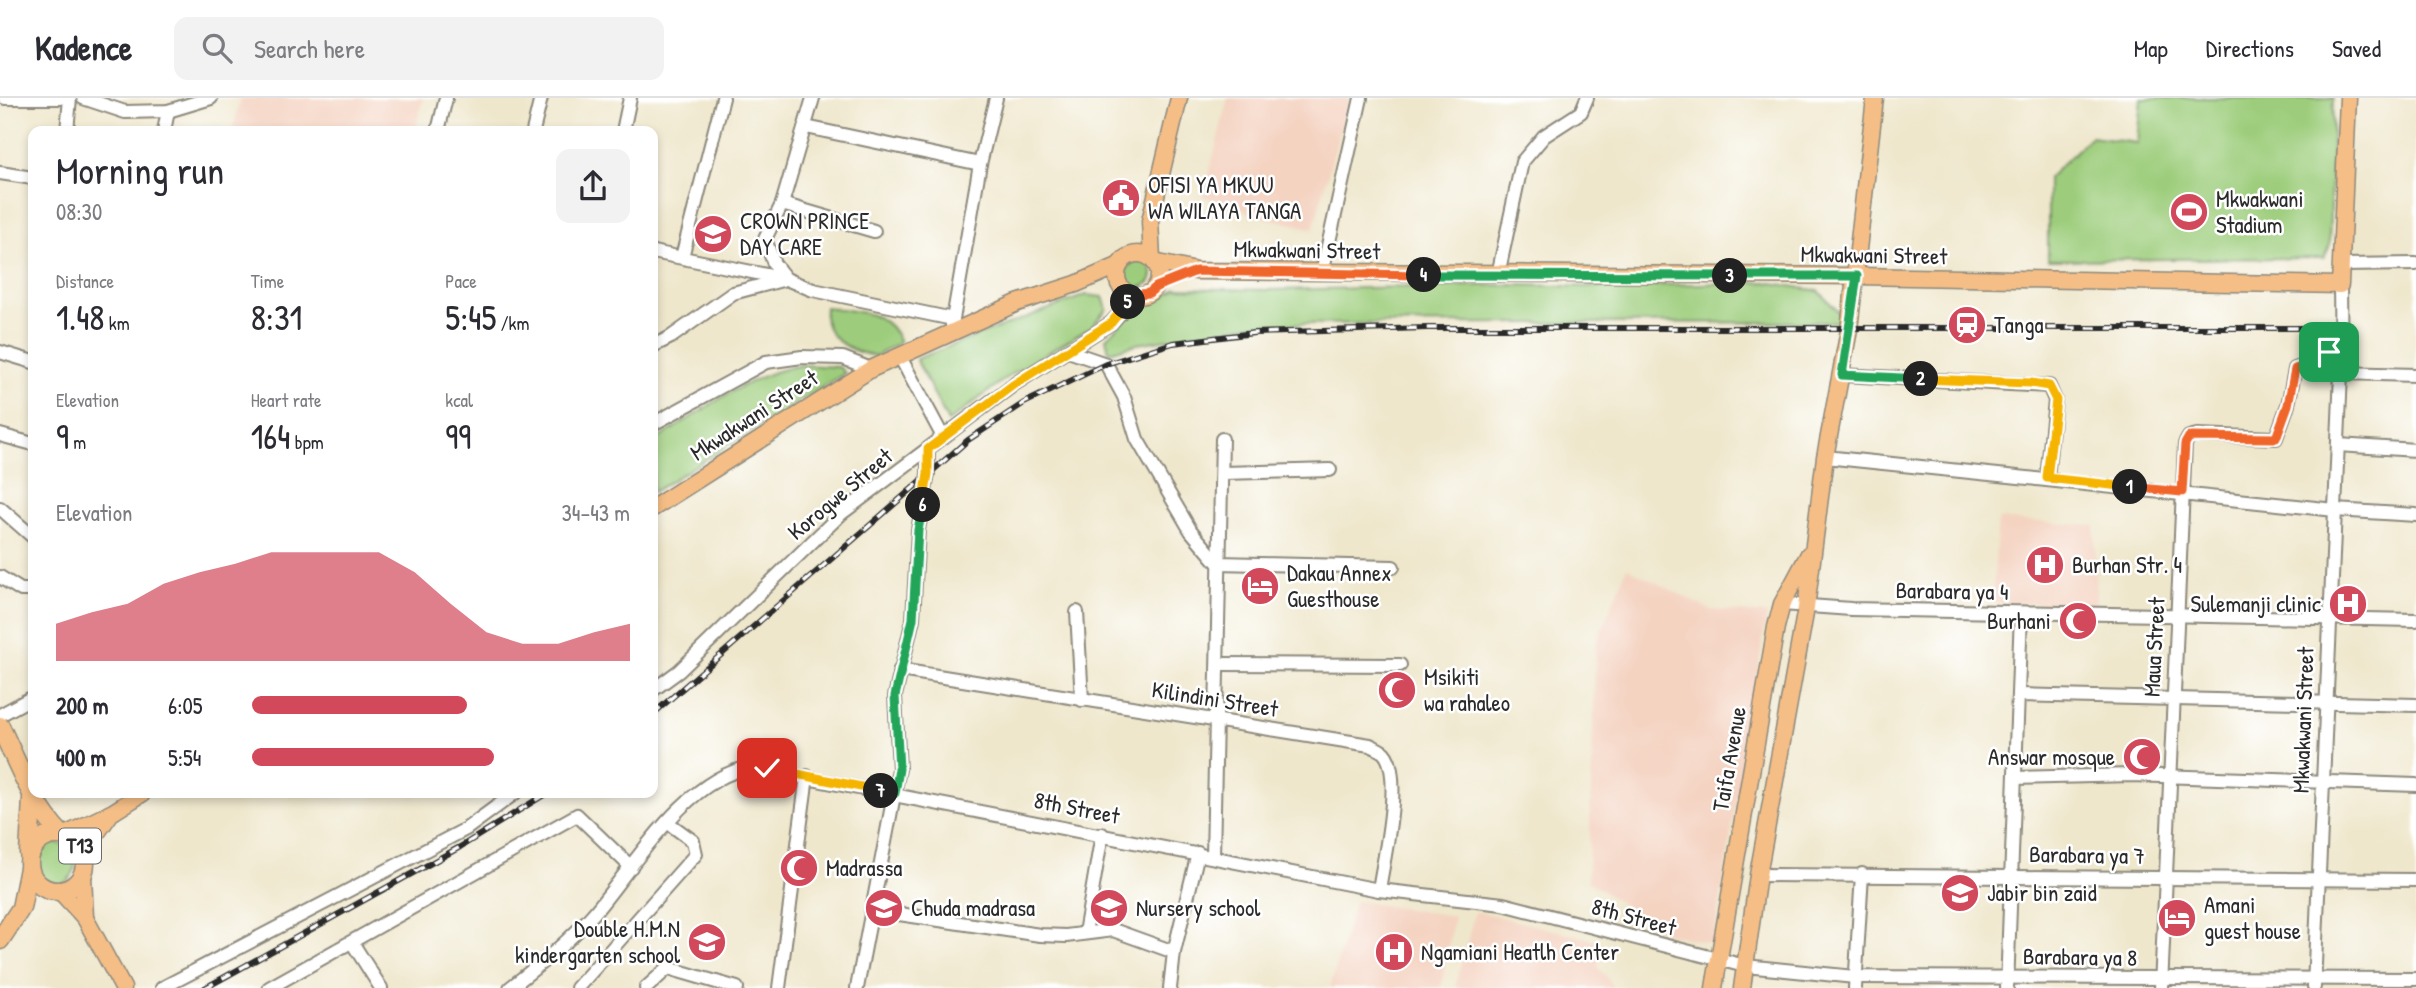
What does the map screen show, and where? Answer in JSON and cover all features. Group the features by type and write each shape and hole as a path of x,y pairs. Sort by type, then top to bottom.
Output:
{"highway":[{"name":"T13","path":"0,726 28,786"},
{"name":"T13","path":"21,908 29,861 32,798"},
{"name":"T13","path":"2,934 21,908 34,899 72,887 84,867 75,840 63,835 42,812 34,798"},
{"name":"T13","path":"57,891 43,888 33,880 29,861 42,838 63,835"}],"main road":[{"path":"1156,287 1159,270 1153,260 1150,221 1179,98"},
{"name":"Taifa Avenue","path":"1741,988 1758,875 1806,608 1825,457 1842,375 1857,276 1875,98"},
{"name":"Mkwakwani Street","path":"1196,271 1857,276 2340,285 2348,98"},
{"path":"1127,292 1117,273 1150,221"},
{"path":"1076,285 1137,254 1196,271"},
{"path":"1076,285 1149,293 1156,287 1196,271"},
{"name":"Mkwakwani Street","path":"658,505 871,369 952,326 1076,285"},
{"name":"Taifa Avenue","path":"1714,988 1782,604 1814,546"},
{"path":"1762,705 1787,708"},
{"path":"63,835 113,812 135,798"},
{"path":"85,918 84,867 91,841 113,812"},
{"path":"57,891 85,918 123,988"}],"street":[{"path":"5,98 61,98"},
{"path":"67,126 70,98"},
{"path":"83,98 125,113 168,111 211,98"},
{"path":"440,126 446,98"},
{"path":"534,126 541,98"},
{"path":"624,126 630,98"},
{"path":"682,257 723,98"},
{"path":"786,279 766,247 765,239 782,204 807,127 813,98"},
{"path":"658,253 786,279 813,290 952,326 980,164 996,98"},
{"path":"1322,273 1361,98"},
{"path":"1498,275 1522,162 1544,136 1581,112 1587,98"},
{"path":"165,126 168,111"},
{"path":"807,127 980,164"},
{"path":"0,173 28,177"},
{"path":"782,204 874,231"},
{"path":"2341,265 2416,264"},
{"path":"658,344 733,293 786,279"},
{"name":"Mkwakwani Street","path":"2314,984 2321,881 2328,618 2341,373 2340,285"},
{"name":"Korogwe Street","path":"658,686 679,671 842,513 1013,385 1111,323 1125,308 1127,292"},
{"name":"Maua Street","path":"2161,984 2168,776 2185,444 2189,437 2276,438 2288,405 2295,369 2314,363 2340,343"},
{"path":"1068,351 1106,364 1124,397 1137,439 1191,531 1218,563 1393,566"},
{"path":"0,352 28,360"},
{"path":"899,355 943,437"},
{"path":"658,421 766,362 802,357 843,358 871,369"},
{"path":"2341,373 2416,375"},
{"path":"1842,375 2049,386 2056,400 2047,478"},
{"path":"0,435 28,443"},
{"path":"1213,856 1222,439"},
{"path":"2338,445 2416,450"},
{"path":"857,988 899,769 895,696 913,619 918,530 928,474 928,449"},
{"path":"1825,457 2182,492 2334,510 2416,515"},
{"path":"1222,473 1330,470"},
{"path":"0,508 28,533"},
{"path":"0,577 21,590 28,590"},
{"name":"Barabara ya 4","path":"1782,604 1806,608 2416,621"},
{"path":"1077,612 1082,699"},
{"path":"2007,983 2021,613"},
{"path":"1218,664 1400,665"},
{"name":"Kilindini Street","path":"900,670 1370,745 1385,754 1392,771 1392,796 1379,890"},
{"path":"2018,695 2416,705"},
{"path":"0,715 28,700"},
{"name":"8th Street","path":"510,988 592,915 667,822 708,785 738,769 767,768 1379,890 1503,904 1745,966"},
{"path":"779,988 807,776"},
{"path":"2015,778 2168,776 2416,785"},
{"path":"162,988 466,829 508,798"},
{"path":"278,986 577,815 631,866"},
{"path":"577,988 695,854 693,841 667,822"},
{"path":"1085,933 1102,834"},
{"path":"1170,988 1174,952 1198,853"},
{"path":"1855,982 1862,874"},
{"name":"Barabara ya 7","path":"1758,875 2416,880"},
{"path":"872,910 1040,935 1113,930 1174,952"},
{"path":"353,944 381,988"},
{"name":"Barabara ya 8","path":"1745,966 1855,982 2314,984 2416,979"},
{"path":"646,988 668,968 737,988"}],"shaded area":[{"path":"241,98 423,98 416,126 233,126"},
{"path":"1228,98 1349,98 1313,229 1255,215 1203,196"},
{"name":"Burhan Str. 4","path":"1998,519 2095,526 2096,604 1992,603"},
{"path":"1627,568 1711,610 1767,614 1713,944 1663,932 1588,881 1596,644"},
{"name":"Ngamiani Heatlh Center","path":"1355,901 1454,916 1441,988 1330,988"},
{"path":"1475,911 1602,942 1598,967 1612,984 1611,988 1455,988"}],"green space":[{"name":"Mkwakwani Stadium","path":"2141,98 2333,98 2329,247 2324,258 2048,260 2048,178 2091,137 2137,143"},
{"path":"1139,261 1148,265 1152,274 1148,283 1139,287 1130,283 1126,274 1130,265"},
{"path":"1766,282 1819,291 1841,315 1839,322 1256,324 1137,344 1109,352 1106,338 1137,308 1160,299 1176,288 1269,290 1510,285 1601,287"},
{"path":"1086,295 1103,297 1107,309 1091,327 1010,375 948,422 916,359"},
{"path":"825,307 878,318 887,323 900,342 876,356 847,347 839,342 828,327"},
{"path":"802,365 839,367 845,373 658,489 658,439 743,385 782,369"},
{"path":"54,843 69,849 75,864 69,879 54,885 39,879 33,864 39,849"}],"railway":[{"path":"658,710 968,440 1024,403 1106,364 1173,343 1254,333 1427,328 2340,328"},
{"path":"205,988 460,847 539,798"}],"place":[{"name":"OFISI YA MKUU WA WILAYA TANGA","path":"1121,198"},
{"name":"Mkwakwani Stadium","path":"2189,212"},
{"name":"CROWN PRINCE DAY CARE","path":"713,234"},
{"name":"Tanga","path":"1967,325"},
{"name":"Burhan Str. 4","path":"2045,565"},
{"name":"Dakau Annex Guesthouse","path":"1260,586"},
{"name":"Sulemanji clinic","path":"2348,604"},
{"name":"Burhani","path":"2078,621"},
{"name":"Msikiti wa rahaleo","path":"1397,690"},
{"name":"Answar mosque","path":"2142,757"},
{"name":"Madrassa","path":"799,868"},
{"name":"Jabir bin zaid","path":"1960,893"},
{"name":"Chuda madrasa","path":"884,908"},
{"name":"Nursery school","path":"1109,908"},
{"name":"Amani guest house","path":"2177,918"},
{"name":"Double H.M.N kindergarten school","path":"707,942"},
{"name":"Ngamiani Heatlh Center","path":"1394,952"}],"route":[{"path":"767,768 895,793 899,769 895,696 913,619 918,530 928,474 928,449 1013,385 1111,323 1125,308 1131,295 1141,296 1196,271 1419,275 1857,276 1842,375 2043,384 2051,387 2056,398 2047,478 2182,492 2185,444 2189,437 2276,438 2288,405 2295,369 2314,363 2329,352"}]}
